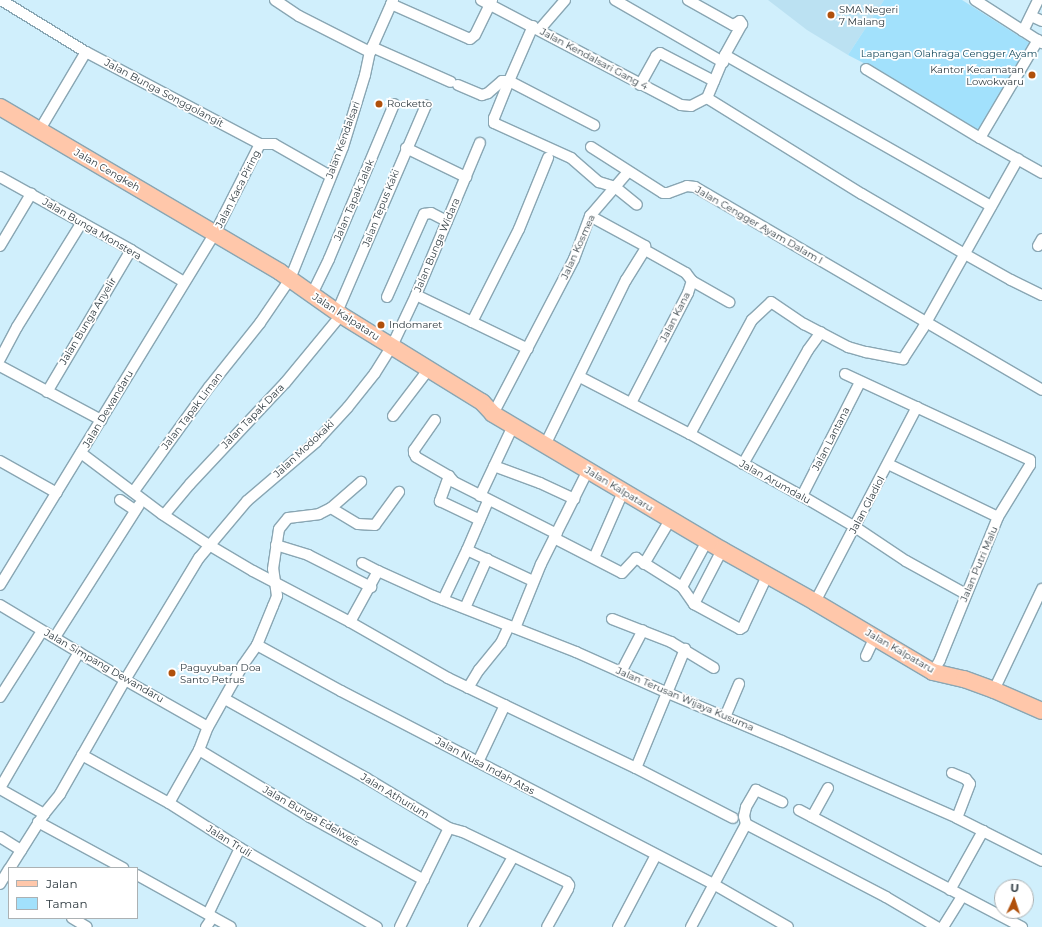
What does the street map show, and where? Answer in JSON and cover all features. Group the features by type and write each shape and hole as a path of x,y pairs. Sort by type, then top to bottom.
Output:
{"main road":[{"name":"Jalan Cengkeh","path":"0,107 215,233"},
{"name":"Jalan Kalpataru","path":"215,233 290,279 339,314 482,402 493,414 670,520 816,602 933,672 964,679 1041,709"}],"street":[{"name":"Jalan Bunga Songgolangit","path":"1,0 86,52 260,144 274,144 330,176"},
{"path":"275,0 299,16 371,50 482,95 502,82 509,81 594,125"},
{"path":"565,0 536,28 509,81 494,122 571,158 611,191 637,205"},
{"path":"615,0 990,206"},
{"path":"688,0 733,25 740,21 742,22 742,28 724,59 707,98 862,194 963,253 1042,295"},
{"path":"975,0 1040,42 980,138"},
{"path":"1023,31 1038,0"},
{"path":"392,2 470,39 475,35 488,1"},
{"name":"Jalan Kendalsari Gang 4","path":"488,1 640,85 686,106 692,106 707,98"},
{"name":"Jalan Kendalsari","path":"290,279 350,126 371,50 392,2"},
{"path":"1031,16 1042,21"},
{"path":"39,131 86,52"},
{"path":"640,85 656,56 660,53 714,80"},
{"path":"866,68 980,138 1042,173"},
{"name":"Jalan Tapak Jalak","path":"312,294 329,259 394,104"},
{"name":"Jalan Tepus Kaki","path":"339,314 406,148 426,105"},
{"name":"Jalan Bunga Widara","path":"392,346 416,295 480,143"},
{"name":"Jalan Kaca Piring","path":"215,233 260,144"},
{"name":"Jalan Cengger Ayam Dalam I","path":"591,147 628,172 666,193 685,186 693,186 1042,390"},
{"path":"406,148 466,177"},
{"path":"472,322 519,229 548,158"},
{"path":"690,434 752,320 771,302 804,324 848,347 901,359 904,358 1018,159"},
{"name":"Jalan Kosmea","path":"493,414 574,259 590,216 628,172"},
{"name":"Jalan Bunga Monstera","path":"0,177 82,222 184,282"},
{"path":"0,246 31,194"},
{"path":"386,297 424,214 431,213 447,221"},
{"name":"Jalan Kana","path":"590,216 645,246 645,250 686,273 692,281 688,293 631,404"},
{"path":"0,359 25,314 82,222"},
{"name":"Jalan Dewandaru","path":"0,585 215,233"},
{"name":"Jalan Bunga Anyelir","path":"47,392 131,250"},
{"path":"545,445 580,377 626,280 645,250"},
{"name":"Jalan Tapak Liman","path":"134,491 210,387 260,323 290,279"},
{"path":"692,281 729,302"},
{"path":"416,295 528,349"},
{"name":"Jalan Tapak Dara","path":"164,516 190,484 285,383 339,314"},
{"path":"743,464 808,350 821,332"},
{"name":"Jalan Modokaki","path":"10,867 41,818 60,794 182,583 208,545 247,501 316,442 367,385 392,346"},
{"path":"0,366 101,420"},
{"path":"393,416 428,370"},
{"path":"845,374 917,407"},
{"name":"Jalan Arumdalu","path":"580,377 690,434 802,496 855,527 906,561 966,594"},
{"name":"Jalan Lantana","path":"802,496 860,382"},
{"name":"Jalan Putri Malu","path":"917,407 1030,460 1030,466 998,517 940,660 933,672"},
{"name":"Jalan Gladiol","path":"816,602 917,407"},
{"path":"436,420 414,453 416,457 449,476 454,482 484,499 623,574 635,558 682,587 694,604 740,629 743,627 768,576"},
{"path":"443,600 480,520 484,499 494,466 513,426"},
{"path":"81,453 134,491 164,516 208,545 274,582 350,622 468,688 636,768 733,818"},
{"path":"0,461 57,493"},
{"path":"888,464 998,517"},
{"path":"494,466 540,483 574,499"},
{"path":"468,688 479,670 501,643 528,601 533,581 588,470"},
{"path":"449,476 440,501 480,520"},
{"path":"169,803 199,750 208,727 243,665 257,645 277,596 273,569 279,529 288,518 319,514 330,508 361,482"},
{"path":"330,508 358,524 375,525 399,492"},
{"path":"594,558 623,492"},
{"path":"55,637 137,507 120,500"},
{"path":"644,564 670,520"},
{"path":"682,587 707,541"},
{"path":"276,545 308,555 370,586"},
{"path":"467,550 533,581"},
{"path":"694,604 722,550"},
{"path":"465,608 487,560"},
{"name":"Jalan Terusan Wijaya Kusuma","path":"362,563 443,600 621,672 957,818 1042,861"},
{"path":"350,622 378,571"},
{"path":"994,690 1042,589"},
{"name":"Jalan Simpang Dewandaru","path":"0,604 125,680 208,727"},
{"path":"612,619 643,630 685,649 714,668"},
{"path":"0,697 42,630"},
{"path":"621,672 643,630"},
{"path":"866,656 875,637"},
{"name":"Jalan Nusa Indah Atas","path":"257,645 341,691 715,885 788,927"},
{"path":"636,768 685,649"},
{"path":"79,652 0,788 41,818 121,867"},
{"path":"725,717 739,684"},
{"name":"Jalan Athurium","path":"225,699 366,778 449,828 463,832 569,885 547,927"},
{"path":"478,762 505,706"},
{"name":"Jalan Bunga Edelweis","path":"199,750 310,816 424,880"},
{"name":"Jalan Truli","path":"82,755 169,803 240,848 377,927"},
{"path":"952,773 966,779 970,784 957,818"},
{"path":"812,816 828,788"},
{"path":"691,927 715,885 746,824 744,816 746,807 756,790 782,802"},
{"path":"799,810 1019,926"},
{"path":"746,824 886,897 937,927"},
{"path":"400,927 449,828"},
{"path":"950,890 983,831"},
{"path":"0,837 21,850"},
{"path":"206,927 240,848"},
{"path":"618,927 656,854"},
{"path":"473,927 513,857"},
{"name":"Jalan Modokaki","path":"4,883 8,872"},
{"path":"138,876 231,927"},
{"path":"943,927 962,896"},
{"path":"74,919 87,927"}],"shaded area":[{"name":"SMA Negeri 7 Malang","path":"768,0 884,0 848,55 807,30"}],"green space":[{"name":"Lapangan Olahraga Cengger Ayam","path":"884,0 962,0 1030,43 976,133 879,71 848,55"}],"place":[{"name":"SMA Negeri 7 Malang","path":"831,15"},
{"name":"Kantor Kecamatan Lowokwaru","path":"1032,75"},
{"name":"Rocketto","path":"379,104"},
{"name":"Indomaret","path":"381,325"},
{"name":"Paguyuban Doa Santo Petrus","path":"172,673"}]}
